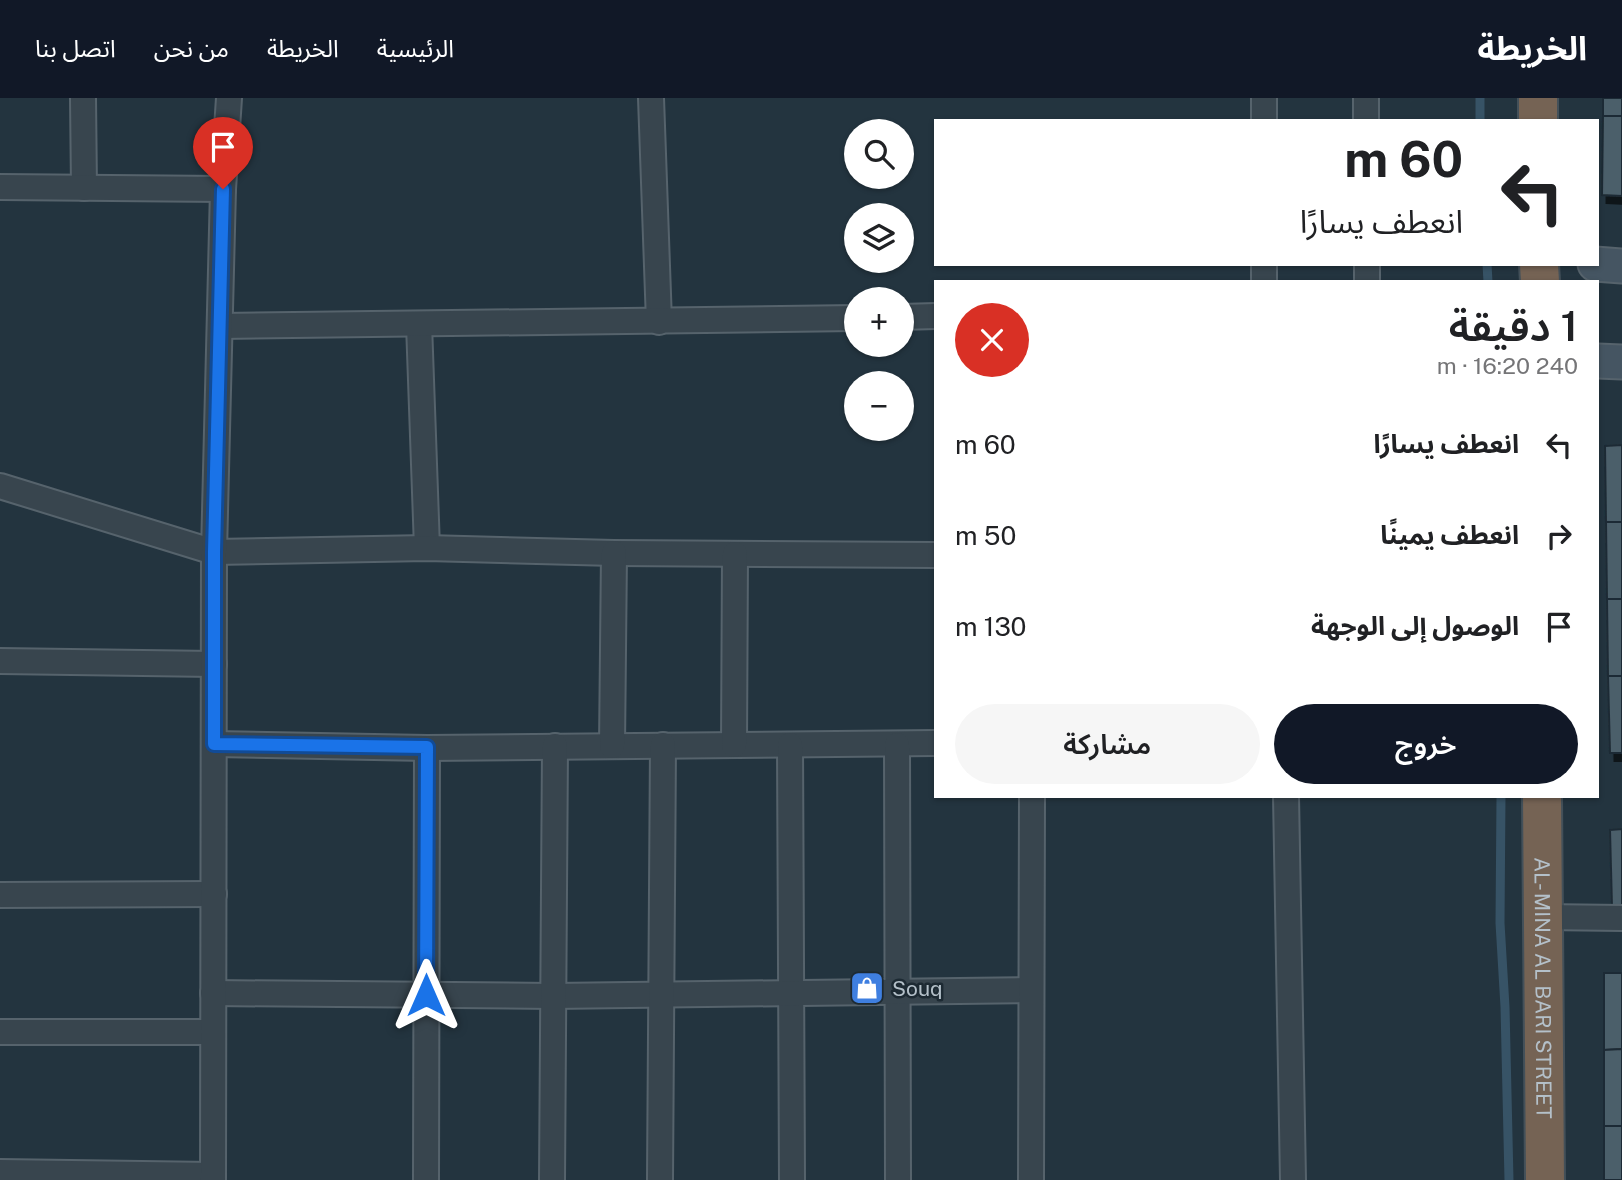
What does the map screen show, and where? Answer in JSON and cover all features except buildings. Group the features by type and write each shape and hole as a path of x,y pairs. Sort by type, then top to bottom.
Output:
{"highway":[{"path":"1538,98 1538,119"},
{"name":"AL- MINA AL BARI STREET","path":"1542,798 1545,1180"}],"main road":[{"path":"1599,264 1622,266"},
{"path":"1599,361 1622,362"}],"street":[{"path":"83,98 83,188"},
{"path":"0,1172 213,1178 214,552 223,189 229,98"},
{"path":"651,98 659,322"},
{"path":"1264,98 1264,119"},
{"path":"1366,98 1366,119"},
{"path":"0,187 223,189"},
{"path":"914,317 934,316"},
{"path":"221,326 844,318"},
{"path":"419,324 427,548"},
{"path":"0,486 214,552 427,548 614,553 934,555"},
{"path":"612,746 614,553"},
{"path":"734,745 735,554"},
{"path":"0,661 214,664"},
{"path":"214,744 427,747 934,743"},
{"path":"897,744 898,1180"},
{"path":"660,1180 663,745"},
{"path":"790,745 792,1180"},
{"path":"552,1180 555,746"},
{"path":"426,1180 427,747"},
{"path":"1031,1180 1032,798"},
{"path":"1286,798 1293,1180"},
{"path":"0,895 214,894"},
{"path":"1543,917 1622,918"},
{"path":"213,993 553,996 1031,990"},
{"path":"0,1032 213,1032"}],"waterway":[{"path":"1480,98 1480,119"},
{"path":"1487,266 1488,280"},
{"path":"1501,798 1500,923 1509,1180"}],"place":[{"name":"Souq","path":"867,988"}],"route":[{"path":"223,189 214,552 214,744 427,747 426,995"}]}
